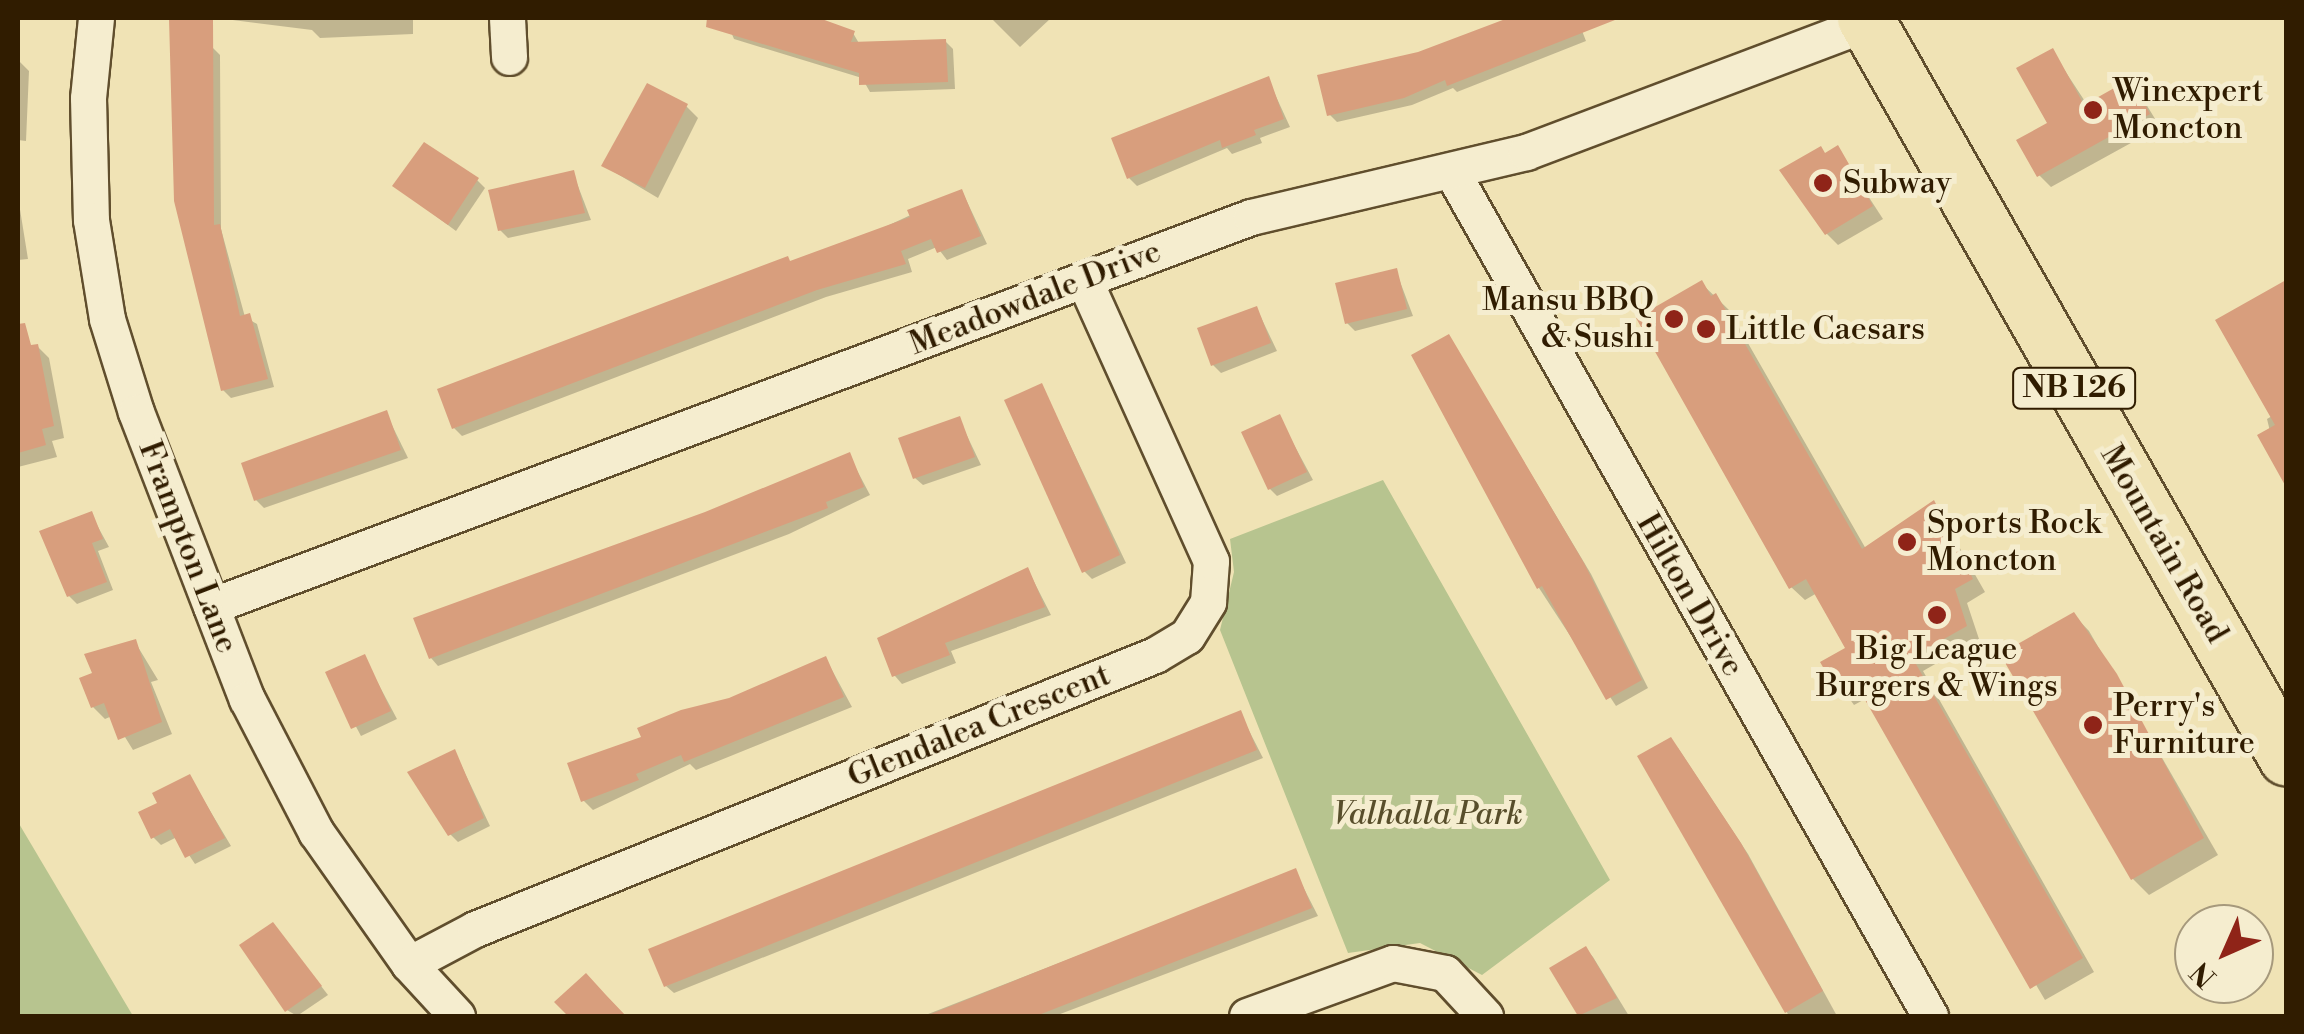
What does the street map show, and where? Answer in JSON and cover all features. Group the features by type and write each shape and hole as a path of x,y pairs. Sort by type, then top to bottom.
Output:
{"main road":[{"name":"Mountain Road","path":"1866,20 2286,758"}],"street":[{"name":"Frampton Lane","path":"96,18 88,98 91,220 107,319 248,699 316,832 409,964 457,1016"},
{"path":"506,18 509,57"},
{"name":"Meadowdale Drive","path":"211,606 1251,217 1387,180 1452,172 1602,128 1866,20"},
{"name":"Hilton Drive","path":"1452,172 1930,1016"},
{"name":"Glendalea Crescent","path":"409,964 475,929 1156,655 1187,636 1208,602 1212,561 1084,280"},
{"path":"1247,1016 1392,962 1445,973 1484,1016"}],"green space":[{"name":"Valhalla Park","path":"1383,480 1610,880 1482,975 1420,943 1348,953 1220,630 1234,572 1230,539"},
{"path":"18,822 133,1016 18,1016"}],"building":[{"path":"169,18 213,18 214,225 220,224 240,316 250,313 268,379 221,391 174,201"},
{"path":"707,18 819,18 855,31 851,42 946,39 948,82 859,85 859,73 706,27"},
{"path":"1508,18 1615,20 1447,86 1445,80 1404,98 1327,116 1317,75 1418,52"},
{"name":"Winexpert Moncton","path":"2053,48 2084,105 2132,78 2150,114 2037,177 2016,140 2047,123 2016,68"},
{"path":"1269,76 1284,119 1222,148 1220,140 1127,179 1111,138"},
{"path":"647,83 688,104 645,188 601,166"},
{"path":"424,142 479,178 448,225 392,186"},
{"name":"Subway","path":"1838,145 1873,206 1825,235 1779,170 1821,146 1825,153"},
{"path":"574,170 585,213 498,231 488,190"},
{"path":"962,189 981,236 937,253 931,239 901,251 906,264 817,290 452,429 437,389 788,256 790,261 910,217 907,210"},
{"path":"1397,268 1407,309 1345,324 1335,283"},
{"path":"1702,280 1711,296 1716,293 1862,549 1934,500 1973,579 1955,589 1967,626 1912,657 2083,958 2030,989 1856,684 1838,693 1820,662 1845,648 1806,579 1789,589 1636,318"},
{"path":"2286,280 2286,487 2257,435 2275,425 2215,320"},
{"path":"1257,306 1271,343 1211,366 1197,328"},
{"path":"25,323 31,345 38,344 54,426 42,429 46,445 18,453 18,324"},
{"path":"1449,334 1584,563 1642,680 1606,700 1542,586 1537,589 1411,355"},
{"path":"1042,383 1120,555 1082,573 1004,400"},
{"path":"387,410 401,450 254,501 241,463"},
{"path":"1280,414 1307,472 1268,490 1241,432"},
{"path":"960,416 975,457 913,479 898,438"},
{"path":"850,452 864,487 826,502 828,508 429,659 413,618 705,512"},
{"path":"92,511 103,539 92,543 107,582 67,597 39,531"},
{"path":"1028,567 1045,607 945,643 950,655 892,677 877,638"},
{"name":"Perry's Furniture","path":"2074,612 2117,674 2204,838 2131,880 2000,654"},
{"path":"136,639 162,722 118,740 104,703 91,708 79,678 92,673 84,654"},
{"path":"365,654 391,711 351,729 325,672"},
{"path":"826,656 844,697 684,762 681,755 636,774 639,780 581,802 567,763 641,737 637,728 681,710 729,698"},
{"path":"1241,710 1257,750 664,987 648,949"},
{"path":"1671,737 1741,843 1823,991 1785,1013 1637,756"},
{"path":"455,749 484,818 448,836 407,772"},
{"path":"190,774 225,838 185,858 170,829 151,839 138,812 157,803 152,793"},
{"path":"1296,868 1312,908 1036,1016 926,1016"},
{"path":"273,922 322,986 285,1012 239,945"},
{"path":"1586,946 1617,998 1578,1016 1549,968"},
{"path":"586,973 626,1016 568,1016 554,1002"}],"place":[{"name":"Winexpert Moncton","path":"2093,110"},
{"name":"Subway","path":"1823,183"},
{"name":"Mansu BBQ & Sushi","path":"1674,319"},
{"name":"Little Caesars","path":"1706,329"},
{"name":"Sports Rock Moncton","path":"1907,542"},
{"name":"Big League Burgers & Wings","path":"1937,615"},
{"name":"Perry's Furniture","path":"2093,725"}]}
